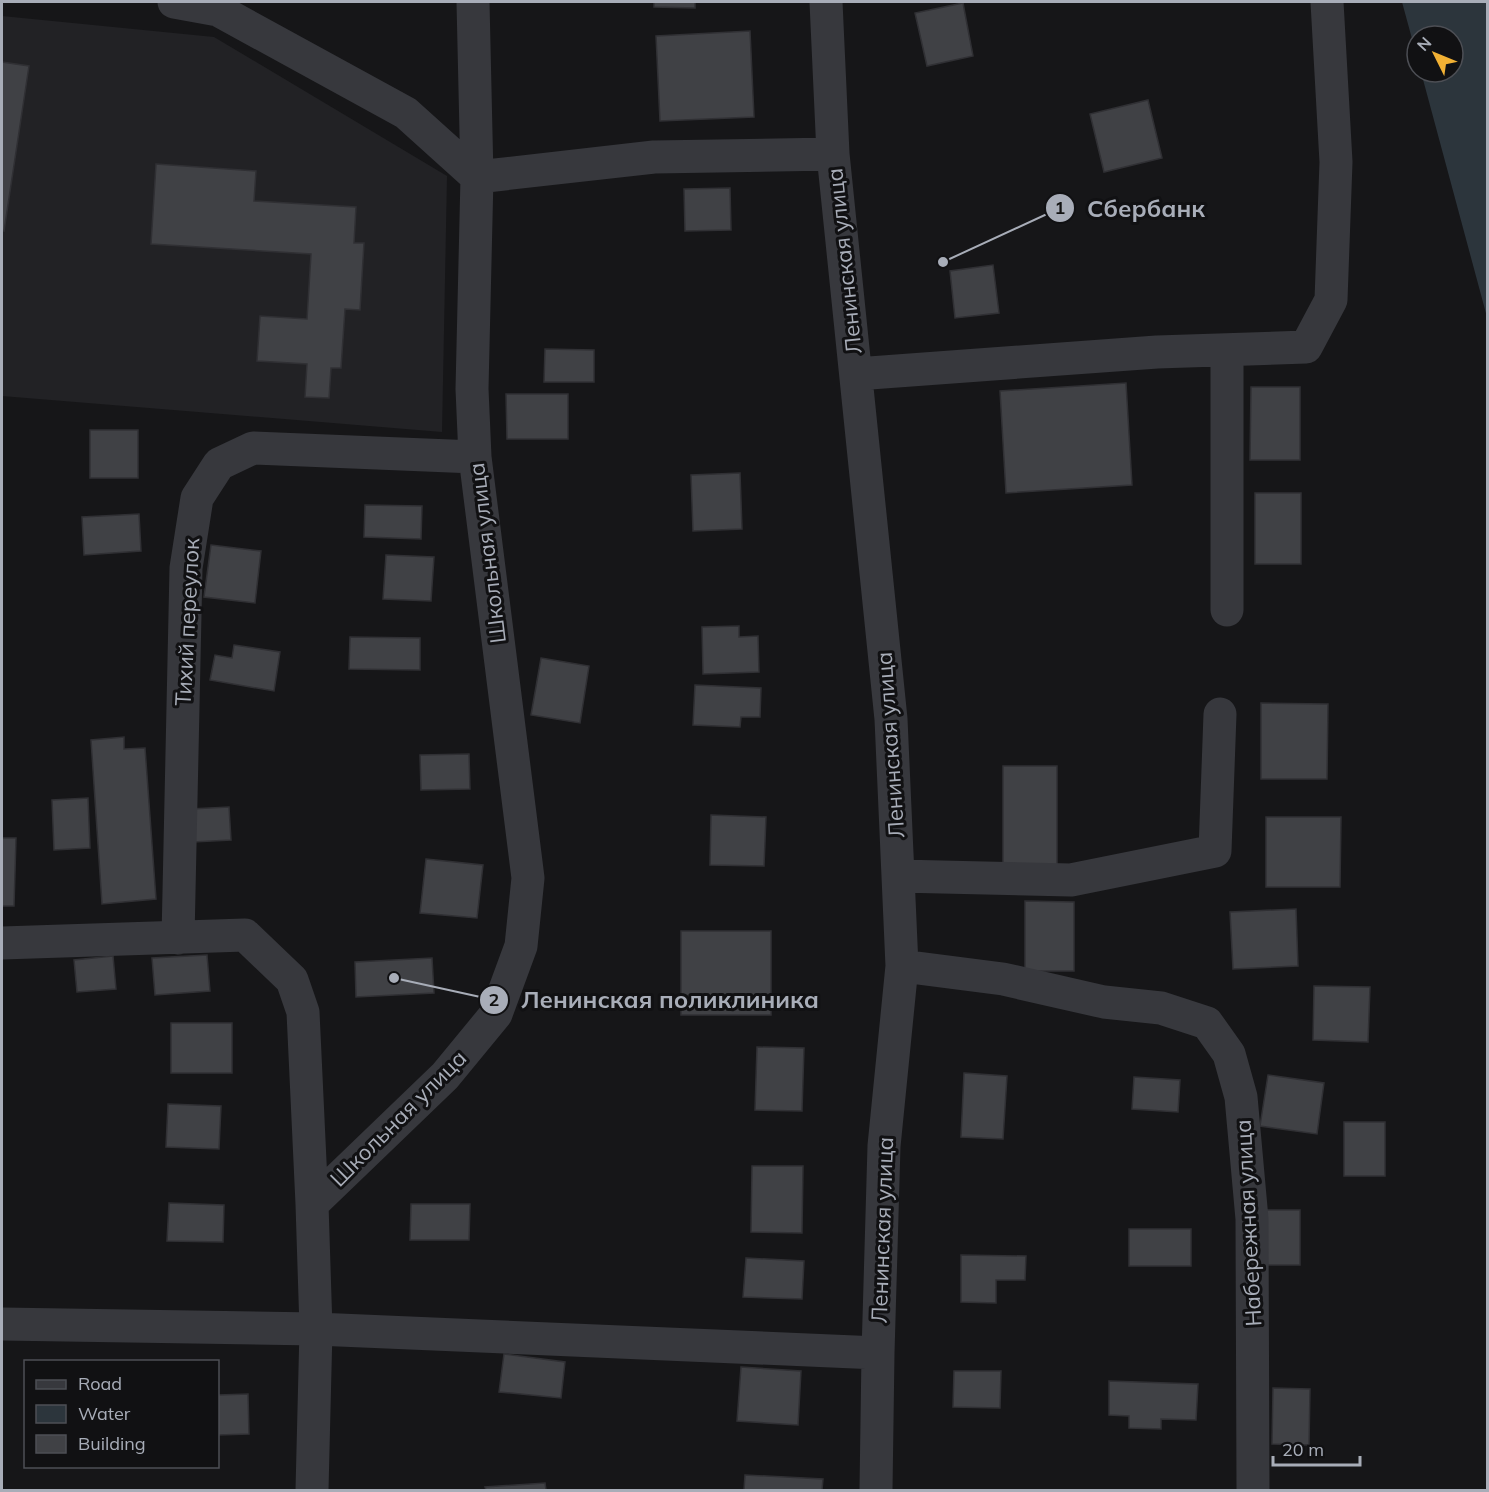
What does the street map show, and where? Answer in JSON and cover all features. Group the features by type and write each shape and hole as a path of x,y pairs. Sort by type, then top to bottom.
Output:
{"street":[{"path":"174,2 217,6 406,113 477,177 654,157 833,154"},
{"name":"Школьная улица","path":"312,1204 445,1076 496,1014 521,946 528,878 475,457 472,389 477,177 472,2"},
{"name":"Ленинская улица","path":"825,2 833,154 891,719 902,966 884,1146 876,1491"},
{"path":"856,374 1157,352 1306,347 1331,300 1336,162 1327,2"},
{"path":"1227,350 1227,610"},
{"name":"Тихий переулок","path":"178,938 186,568 197,498 219,464 254,448 475,457"},
{"path":"898,876 1071,880 1215,851 1220,714"},
{"name":"Школьная улица","path":"178,938 245,935 292,980 303,1012 316,1329 312,1491"},
{"path":"2,943 178,938"},
{"name":"Набережная улица","path":"902,966 1003,980 1104,1002 1161,1008 1207,1023 1229,1054 1241,1097 1252,1219 1253,1491"},
{"path":"2,1324 316,1329 878,1353"}],"shaded area":[{"path":"2,16 214,37 447,176 442,432 2,396"}],"water":[{"path":"1402,2 1487,2 1487,317 1424,84 1465,84 1465,24 1408,24"}],"building":[{"path":"654,2 695,2 695,8 654,7"},
{"path":"963,3 973,56 927,66 915,13"},
{"path":"750,31 754,117 660,121 656,36"},
{"path":"2,62 29,66 4,231 2,230"},
{"path":"1148,100 1162,158 1104,172 1090,114"},
{"path":"156,164 256,171 254,201 356,207 354,243 364,243 360,310 345,309 341,368 331,368 329,398 305,397 307,364 257,361 260,316 307,319 311,254 151,244"},
{"path":"730,188 731,230 685,231 684,189"},
{"path":"993,265 999,313 955,318 950,271"},
{"path":"545,349 594,350 594,382 544,382"},
{"path":"1126,383 1132,485 1006,493 1000,391"},
{"path":"1251,387 1300,387 1300,460 1250,460"},
{"path":"506,394 568,394 568,439 507,439"},
{"path":"90,430 138,430 138,478 90,478"},
{"path":"740,473 742,529 693,531 691,475"},
{"path":"1255,493 1301,493 1301,564 1255,564"},
{"path":"365,505 422,506 421,539 364,537"},
{"path":"139,514 141,551 84,555 82,517"},
{"path":"211,545 261,551 255,603 204,597"},
{"path":"386,555 434,557 431,601 383,599"},
{"path":"739,626 739,637 758,636 759,672 703,674 702,627"},
{"path":"350,637 420,638 420,670 349,669"},
{"path":"234,645 280,652 274,691 210,680 215,655 232,658"},
{"path":"541,658 589,666 580,723 531,715"},
{"path":"695,685 761,688 760,717 741,717 740,727 693,725"},
{"path":"1261,703 1328,704 1327,779 1261,779"},
{"path":"124,737 124,749 145,748 156,899 102,904 91,740"},
{"path":"469,754 470,789 421,790 420,755"},
{"path":"1003,766 1057,766 1057,865 1003,865"},
{"path":"88,798 90,848 54,850 52,800"},
{"path":"229,807 231,840 193,842 190,809"},
{"path":"711,815 766,817 764,866 710,865"},
{"path":"1266,817 1341,817 1340,887 1266,887"},
{"path":"2,838 16,838 14,906 2,906"},
{"path":"426,859 483,865 477,918 420,913"},
{"path":"1025,901 1074,902 1074,971 1025,971"},
{"path":"1296,909 1298,966 1233,969 1230,912"},
{"path":"681,931 771,931 771,1015 681,1015"},
{"path":"207,955 210,991 155,995 152,958"},
{"path":"113,956 116,989 77,992 74,960"},
{"path":"432,958 434,993 356,997 355,962"},
{"path":"1314,986 1370,987 1368,1042 1313,1040"},
{"path":"171,1023 232,1023 232,1073 171,1073"},
{"path":"757,1047 804,1048 802,1111 755,1110"},
{"path":"964,1073 1007,1076 1003,1139 961,1137"},
{"path":"1268,1075 1324,1083 1317,1134 1260,1126"},
{"path":"1134,1077 1180,1080 1178,1112 1132,1109"},
{"path":"168,1104 221,1106 219,1149 166,1147"},
{"path":"1344,1122 1385,1122 1385,1176 1344,1176"},
{"path":"752,1166 803,1166 802,1233 751,1232"},
{"path":"169,1203 224,1205 223,1242 167,1241"},
{"path":"411,1204 470,1204 469,1240 410,1240"},
{"path":"1265,1210 1300,1210 1300,1265 1265,1265"},
{"path":"1129,1229 1191,1229 1191,1266 1129,1266"},
{"path":"961,1255 1026,1256 1025,1280 996,1280 996,1303 961,1302"},
{"path":"746,1258 804,1261 802,1299 743,1297"},
{"path":"504,1354 565,1362 561,1398 499,1392"},
{"path":"741,1367 801,1371 798,1425 737,1421"},
{"path":"954,1371 1001,1371 1000,1408 953,1407"},
{"path":"1109,1381 1198,1384 1196,1420 1161,1419 1161,1429 1129,1428 1129,1416 1109,1415"},
{"path":"1273,1388 1310,1389 1309,1445 1272,1444"},
{"path":"248,1394 249,1434 219,1435 219,1395"},
{"path":"745,1475 823,1479 822,1490 744,1490"},
{"path":"545,1483 546,1490 486,1490 485,1487"}],"place":[{"name":"Сбербанк","path":"943,262"},
{"name":"Ленинская поликлиника","path":"394,978"}]}
